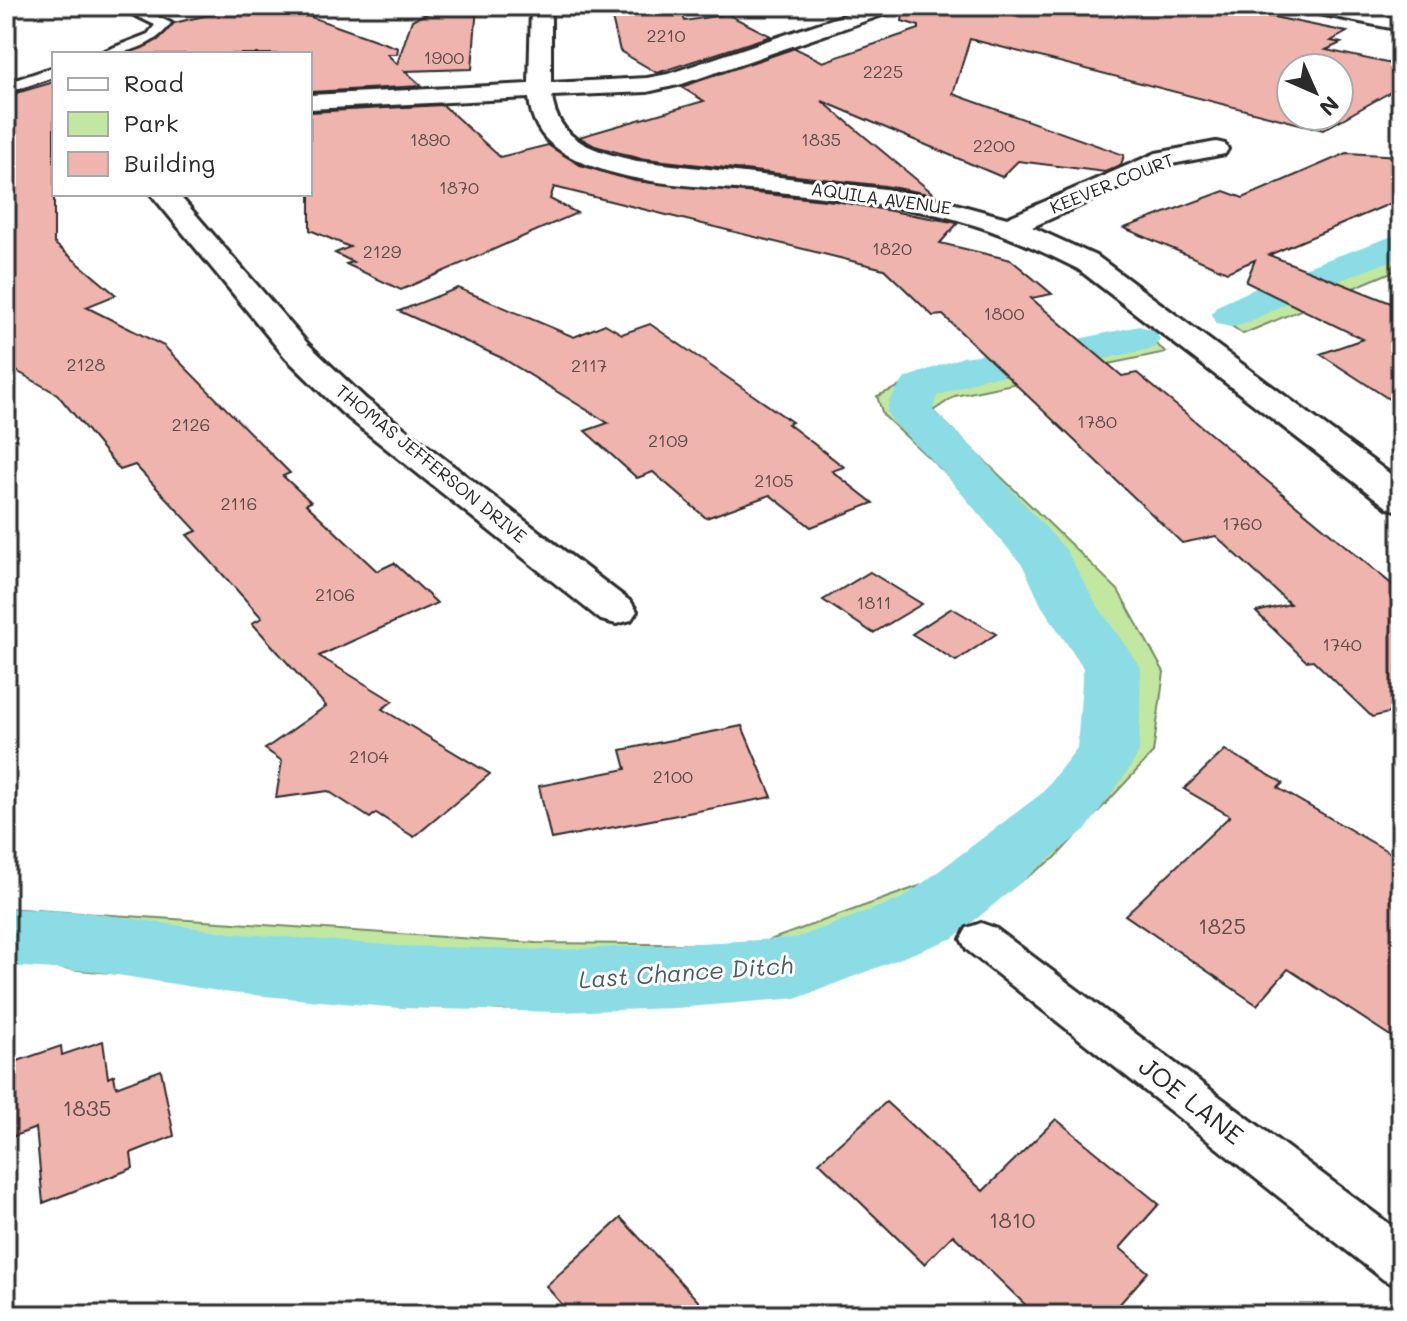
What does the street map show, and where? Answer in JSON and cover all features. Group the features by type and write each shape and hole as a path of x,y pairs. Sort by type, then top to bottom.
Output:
{"street":[{"name":"AQUILA AVENUE","path":"541,6 545,121 553,133 571,146 608,162 670,175 918,201 1011,226 1054,244 1088,263 1401,500"},
{"path":"312,102 619,88 674,79 890,6"},
{"path":"1309,6 1401,24"},
{"name":"KEEVER COURT","path":"1011,226 1165,158 1216,149"},
{"name":"THOMAS JEFFERSON DRIVE","path":"166,196 297,351 354,406 616,611"}],"lane":[{"path":"111,52 153,37 164,23 123,6"},
{"path":"6,88 52,73"},
{"name":"JOE LANE","path":"981,939 1401,1263"}],"green space":[{"path":"1401,238 1401,268 1243,334 1215,314 1334,263"},
{"path":"1139,331 1166,352 955,396 933,411 1118,590 1164,672 1153,753 1055,858 931,942 745,996 500,1010 6,963 6,908 536,943 756,945 933,881 1028,821 1092,750 1101,665 1057,592 992,517 883,415 877,396 949,365"}],"building":[{"path":"246,6 283,7 398,48 397,54 387,54 397,64 412,20 444,6 477,6 472,69 405,71 422,86 312,92 312,52 131,52 158,40 174,23"},
{"path":"609,6 679,6 685,21 727,14 771,36 657,73 620,51"},
{"path":"904,6 1220,6 1347,32 1331,41 1341,43 1326,50 1335,52 1275,52 1275,118 970,39 953,94 1124,155 1121,165 1105,172 1018,161 1002,177 822,101 935,195 885,186 638,158 595,146 579,137 704,101 681,87 795,48 823,62 919,29 919,26 902,21"},
{"path":"1355,56 1401,66 1401,86 1355,112"},
{"path":"52,83 54,243 116,295 86,307 164,346 290,473 283,476 311,502 306,504 377,571 394,563 437,603 319,656 393,701 382,709 490,774 414,837 376,813 370,818 328,791 276,798 282,761 265,749 326,706 252,623 262,618 187,535 197,531 135,465 120,470 57,394 6,365 6,96"},
{"path":"443,105 500,157 548,145 580,165 635,181 835,201 958,223 940,243 1011,260 1052,294 1031,298 1122,376 1137,373 1401,592 1401,710 1372,717 1313,660 1306,661 1256,612 1290,604 1216,536 1182,543 943,315 933,316 884,269 554,187 550,199 577,213 401,290 346,264 353,262 335,253 350,247 310,230 312,112"},
{"path":"1347,153 1401,156 1401,199 1269,255 1401,307 1401,407 1320,354 1363,339 1246,282 1255,260 1227,272 1124,228 1224,191 1243,198"},
{"path":"458,288 574,337 605,324 622,334 650,324 792,422 788,424 844,467 832,471 873,503 811,527 770,495 706,518 653,472 637,478 585,431 608,423 502,358 399,311"},
{"path":"870,572 922,604 873,633 823,600"},
{"path":"952,608 996,634 956,661 912,634"},
{"path":"742,726 772,797 551,839 539,786 626,769 621,750"},
{"path":"1225,750 1283,783 1278,788 1401,859 1401,1043 1288,969 1257,1005 1125,915 1230,816 1184,789"},
{"path":"103,1041 108,1078 114,1075 116,1087 161,1070 174,1136 131,1153 133,1168 43,1203 36,1128 6,1139 6,1065 61,1046 62,1055"},
{"path":"886,1102 983,1191 1056,1119 1159,1204 1120,1248 1148,1272 1110,1315 1036,1315 953,1235 924,1264 819,1162"},
{"path":"621,1218 711,1315 571,1315 546,1286"}],"waterway":[{"name":"Last Chance Ditch","path":"1231,315 1296,284 1401,244"},
{"name":"Last Chance Ditch","path":"6,937 92,942 231,963 399,977 559,981 798,968 928,918 1064,811 1108,752 1112,668 1069,605 1047,561 961,463 910,413 911,401 921,387 978,366 1050,358 1139,339"}]}
